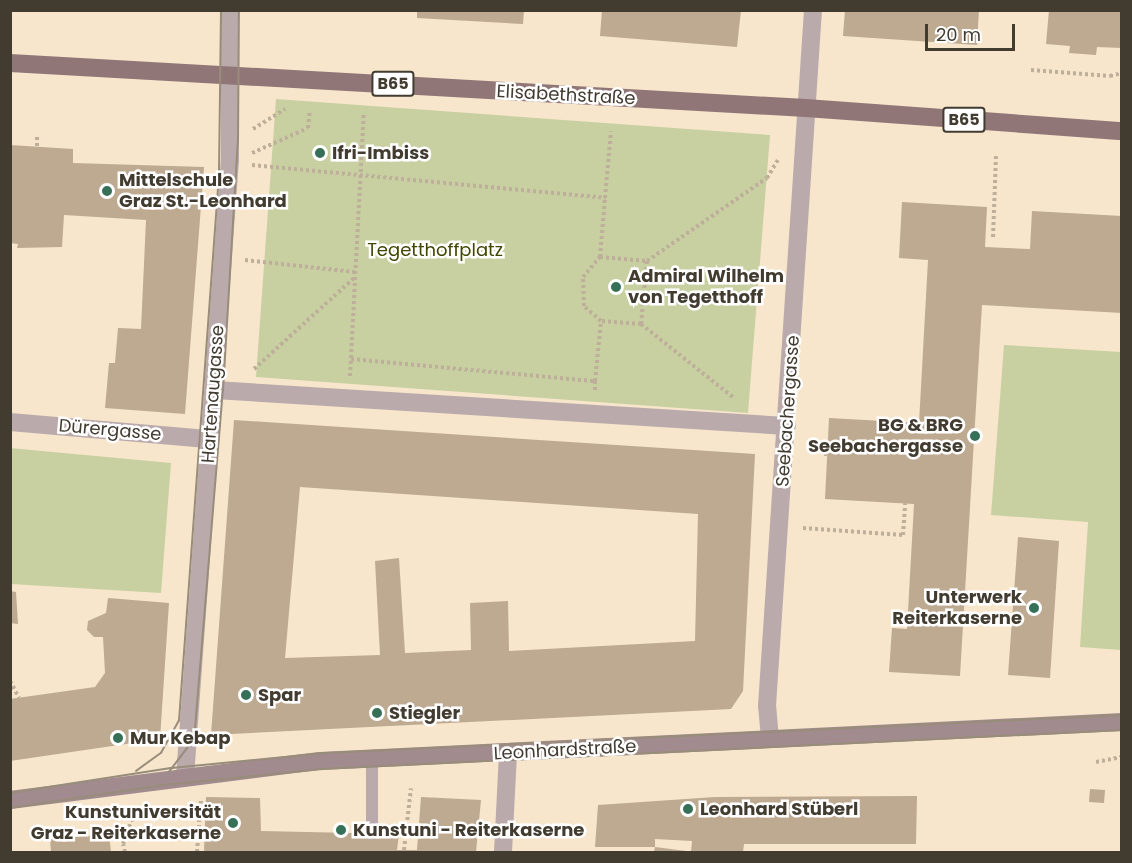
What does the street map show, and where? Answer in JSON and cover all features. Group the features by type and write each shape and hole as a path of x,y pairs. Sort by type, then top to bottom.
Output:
{"main road":[{"name":"Elisabethstraße","path":"10,63 806,108 1122,131"},
{"name":"Leonhardstraße","path":"10,800 320,762 1122,722"}],"street":[{"name":"Hartenaugasse","path":"185,777 215,390 232,75 230,10"},
{"name":"Seebachergasse","path":"770,739 767,706 813,10"},
{"path":"215,390 787,426"},
{"name":"Dürergasse","path":"10,422 210,439"},
{"path":"502,852 508,753"}],"lane":[{"path":"372,760 372,834"}],"path":[{"path":"1031,70 1110,76 1122,73"},
{"path":"252,129 285,109"},
{"path":"252,153 308,128 310,110"},
{"path":"348,398 364,112"},
{"path":"611,131 600,257 583,277 584,306 601,321 641,324 736,400"},
{"path":"37,137 37,147"},
{"path":"600,257 647,261 767,178 781,154"},
{"path":"993,237 996,156"},
{"path":"251,165 605,198"},
{"path":"245,260 355,274"},
{"path":"641,324 647,261"},
{"path":"253,371 355,274"},
{"path":"592,414 601,321"},
{"path":"351,359 595,381"},
{"path":"803,528 903,535 905,503"},
{"path":"10,681 19,698"},
{"path":"1096,762 1122,757"},
{"path":"404,850 411,788"},
{"path":"197,852 203,807 202,790"},
{"path":"125,852 123,844 138,802"}],"green space":[{"name":"Tegetthoffplatz","path":"276,99 770,135 748,413 256,377"},
{"path":"1004,345 1121,352 1121,650 1080,647 1088,522 991,515"},
{"path":"10,448 171,463 161,593 11,584"}],"building":[{"path":"417,10 524,10 523,24 417,18"},
{"path":"602,10 741,10 737,47 600,36"},
{"path":"845,10 979,10 977,45 843,36"},
{"path":"1049,10 1122,10 1122,48 1097,47 1096,55 1069,53 1070,46 1046,44"},
{"path":"10,145 73,149 73,163 204,167 185,414 105,408 109,363 115,363 118,328 141,329 146,220 64,215 62,247 17,248 18,244 10,243"},
{"path":"902,202 987,207 985,247 1030,249 1032,211 1122,216 1122,313 982,305 960,676 889,672 892,628 907,629 914,504 825,499 829,418 919,423 928,260 899,258"},
{"path":"234,420 755,454 743,691 731,709 211,735","holes":["300,487 698,514 695,641 509,651 508,601 470,603 471,650 405,653 399,558 375,561 380,655 285,658"]},
{"name":"Unterwerk Reiterkaserne","path":"1018,537 1059,541 1050,678 1008,675"},
{"path":"10,591 16,592 18,624 10,623"},
{"path":"108,598 169,603 160,739 10,761 10,699 95,687 105,673 103,637 94,637 87,630 88,621 106,613"},
{"path":"1090,789 1105,790 1104,803 1089,802"},
{"path":"917,796 916,844 744,844 743,852 691,852 692,841 655,839 655,847 595,847 598,805 715,797"},
{"name":"Kunstuniversität Graz - Reiterkaserne","path":"206,797 260,798 261,831 399,834 397,850 417,850 421,797 481,800 476,852 204,852"},
{"path":"109,834 111,852 51,852 50,839"},
{"path":"655,847 686,851 686,852 654,852"}],"tram line":[{"path":"136,771 161,753 179,721 219,175 221,10"},
{"path":"169,772 187,748 195,729 223,391 238,142 239,10"},
{"path":"10,793 172,768 325,753 1122,715"},
{"path":"10,808 163,785 322,769 1122,730"}],"place":[{"name":"Ifri-Imbiss","path":"320,153"},
{"name":"Mittelschule Graz St.-Leonhard","path":"107,191"},
{"name":"Admiral Wilhelm von Tegetthoff","path":"616,287"},
{"name":"BG & BRG Seebachergasse","path":"975,436"},
{"name":"Unterwerk Reiterkaserne","path":"1034,608"},
{"name":"Spar","path":"246,695"},
{"name":"Stiegler","path":"377,713"},
{"name":"Mur Kebap","path":"118,738"},
{"name":"Leonhard Stüberl","path":"688,809"},
{"name":"Kunstuniversität Graz - Reiterkaserne","path":"233,823"},
{"name":"Kunstuni - Reiterkaserne","path":"341,830"}]}
